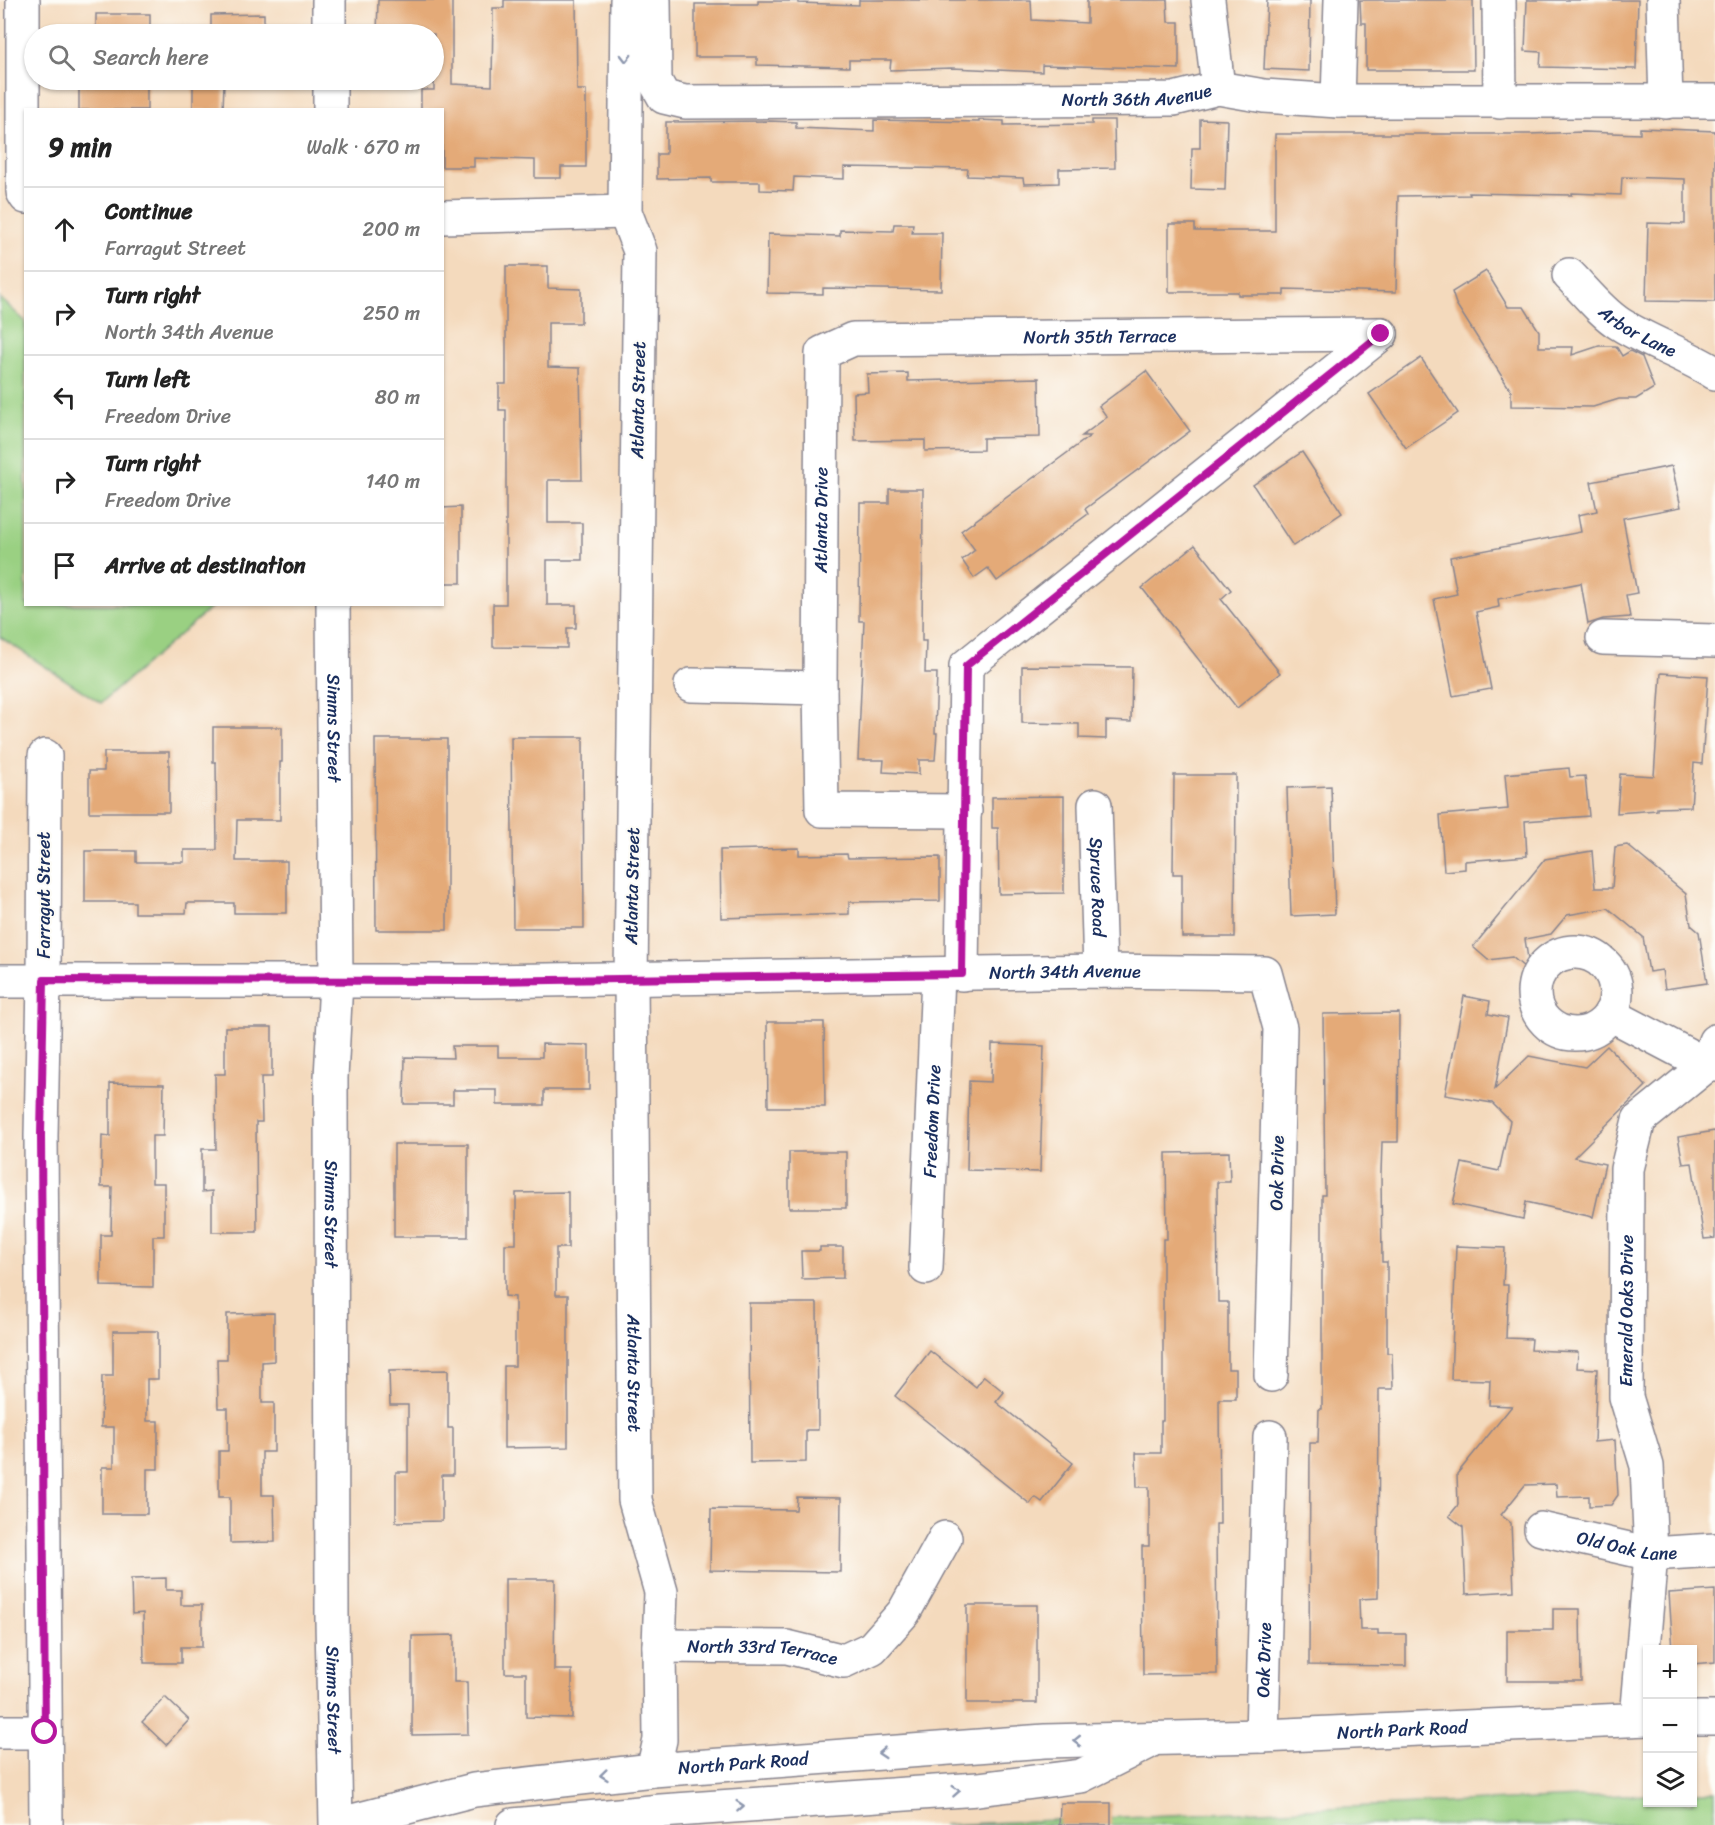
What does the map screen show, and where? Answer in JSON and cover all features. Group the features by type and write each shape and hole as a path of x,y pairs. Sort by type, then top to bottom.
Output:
{"street":[{"path":"23,0 24,194"},
{"path":"329,0 329,24"},
{"name":"Atlanta Street","path":"627,0 625,212 640,251 631,978 635,1500 661,1592 660,1740 653,1770"},
{"name":"North 36th Avenue","path":"654,0 655,81 664,97 685,102 1174,99 1218,88 1264,96 1338,101 1715,101"},
{"path":"1208,0 1218,88"},
{"path":"1338,101 1341,0"},
{"path":"1499,0 1500,102"},
{"path":"1663,0 1666,102"},
{"path":"330,90 330,108"},
{"path":"444,217 625,212"},
{"name":"Arbor Lane","path":"1569,275 1617,322 1650,342 1695,361 1715,373"},
{"name":"North 35th Terrace","path":"822,353 853,339 1381,334"},
{"name":"Freedom Drive","path":"926,1268 965,811 966,666 1381,334"},
{"name":"Atlanta Drive","path":"822,353 820,688 822,810 965,811"},
{"name":"Simms Street","path":"333,606 336,981 331,1078 332,1620 337,1825"},
{"path":"1603,638 1715,641"},
{"path":"691,685 820,688"},
{"name":"Farragut Street","path":"45,756 41,1147 46,1825"},
{"name":"Spruce Road","path":"1095,805 1100,971"},
{"name":"North 34th Avenue","path":"0,981 481,981 1100,971 1265,973"},
{"name":"Oak Drive","path":"1265,973 1280,1028 1271,1375"},
{"path":"1610,1014 1712,1057"},
{"name":"Emerald Oaks Drive","path":"1642,1719 1651,1554 1647,1466 1626,1397 1627,1169 1639,1120 1712,1057"},
{"name":"Oak Drive","path":"1262,1736 1270,1437"},
{"name":"Old Oak Lane","path":"1541,1529 1651,1554 1715,1550"},
{"name":"North 33rd Terrace","path":"659,1646 787,1647 844,1661 872,1648 904,1612 945,1538"},
{"path":"1697,1718 1715,1718"},
{"name":"North Park Road","path":"337,1825 474,1790 653,1770 1045,1742 1262,1736 1642,1719"},
{"path":"0,1731 45,1732"},
{"name":"North Park Road","path":"513,1825 661,1811 978,1789 1081,1776 1156,1738"}],"green space":[{"path":"0,298 24,320 24,606 213,606 101,703 0,637"},
{"path":"1697,1792 1715,1792 1715,1825 943,1825 1643,1794 1643,1807 1697,1807"}],"building":[{"path":"378,0 452,0 452,84 492,86 493,8 504,8 504,0 576,0 577,90 586,90 586,167 561,167 561,178 535,178 535,160 474,158 474,167 444,167 444,108 421,108 421,90 444,90 444,24 377,24"},
{"path":"859,0 1031,0 1032,20 1087,23 1087,0 1167,0 1168,22 1179,22 1179,69 1042,65 1042,72 952,68 890,70 891,60 849,60 849,67 757,65 757,57 695,57 695,4 758,4 758,1 798,1 798,3 859,5"},
{"path":"1267,0 1310,0 1309,71 1264,69"},
{"path":"1360,0 1473,0 1474,70 1366,70 1366,23 1361,23"},
{"path":"1527,0 1638,0 1636,69 1540,67 1541,52 1525,51"},
{"path":"96,14 150,14 150,24 96,24"},
{"path":"264,14 264,24 211,24 211,15"},
{"path":"79,90 147,90 147,108 79,108"},
{"path":"193,90 224,90 223,108 193,108"},
{"path":"1200,119 1227,120 1225,190 1191,189 1192,148 1200,148"},
{"path":"874,120 979,122 979,120 1004,121 1004,125 1092,124 1092,120 1114,120 1115,168 1059,169 1059,183 1024,184 1023,178 967,176 968,169 844,167 844,179 794,177 793,191 760,190 760,182 711,182 711,178 657,179 657,154 666,154 666,122 796,122 796,128 874,131"},
{"path":"1640,128 1715,131 1715,302 1646,301 1648,223 1685,224 1685,179 1622,177 1621,195 1469,193 1470,195 1398,196 1396,292 1284,289 1284,295 1238,295 1238,292 1169,292 1169,224 1195,224 1195,231 1275,231 1275,134 1583,132 1640,134"},
{"path":"894,224 913,224 912,233 942,233 941,290 823,288 823,294 767,293 768,234 840,236 840,230 893,231"},
{"path":"506,266 548,266 548,288 581,289 581,323 548,323 548,367 580,368 582,480 548,480 548,523 582,523 582,560 547,560 547,605 576,605 576,628 567,628 567,648 493,647 493,604 506,604 506,410 499,410 499,384 506,384"},
{"path":"1486,271 1508,307 1524,307 1539,331 1539,347 1573,347 1572,355 1599,346 1616,346 1622,356 1630,351 1642,357 1654,388 1636,399 1619,399 1593,407 1511,406 1511,391 1456,304 1452,292"},
{"path":"1421,358 1458,413 1406,448 1369,394"},
{"path":"1146,371 1190,431 1085,509 1088,514 997,581 988,568 974,578 962,560 975,550 961,531 1090,436 1082,436 1107,417 1099,406"},
{"path":"908,373 908,381 1039,378 1040,437 983,438 983,450 925,451 925,440 855,441 854,393 868,392 867,374"},
{"path":"1302,452 1342,513 1293,546 1253,485"},
{"path":"1672,466 1681,507 1623,518 1637,593 1626,595 1630,617 1603,619 1588,624 1581,583 1498,599 1499,607 1476,612 1491,689 1453,696 1434,599 1457,594 1450,557 1581,532 1578,515 1597,511 1591,482"},
{"path":"889,489 923,489 922,641 926,641 925,673 937,673 935,733 937,733 935,760 919,760 919,774 883,772 884,760 858,760 864,621 859,621 860,503 889,503"},
{"path":"461,507 461,583 444,583 444,508"},
{"path":"1195,545 1231,590 1221,599 1280,673 1237,708 1142,588"},
{"path":"1022,666 1132,667 1131,722 1106,721 1106,739 1079,738 1079,724 1022,723"},
{"path":"1661,673 1708,676 1702,764 1694,763 1691,807 1617,813 1620,774 1654,776"},
{"path":"213,727 282,727 280,820 237,820 236,861 287,861 287,913 234,913 234,903 187,903 186,913 135,913 135,902 85,902 85,851 136,851 136,862 184,862 184,850 217,850 216,762 213,762"},
{"path":"511,737 583,737 584,928 513,928"},
{"path":"375,739 447,739 447,930 376,930"},
{"path":"104,752 169,752 169,812 89,812 89,771 104,771"},
{"path":"1569,768 1570,777 1585,776 1589,816 1525,821 1527,856 1465,861 1465,869 1444,871 1440,815 1508,809 1505,774"},
{"path":"1174,775 1236,775 1235,937 1182,937 1182,874 1173,874"},
{"path":"1331,786 1335,914 1291,916 1287,788"},
{"path":"1064,796 1064,893 999,894 998,828 992,828 992,797"},
{"path":"1627,845 1686,894 1691,925 1699,932 1707,983 1665,989 1662,970 1649,972 1643,937 1608,908 1567,915 1551,934 1525,939 1530,972 1512,957 1488,960 1473,947 1545,859 1592,851 1595,888 1612,888 1615,847"},
{"path":"799,848 799,855 847,854 848,858 940,857 940,901 849,902 849,914 721,918 720,850"},
{"path":"1464,996 1490,1001 1488,1014 1508,1018 1495,1089 1529,1056 1585,1067 1607,1046 1646,1086 1574,1157 1605,1164 1593,1217 1526,1202 1523,1219 1453,1204 1462,1163 1499,1171 1510,1121 1492,1103 1445,1095"},
{"path":"1399,1013 1398,1142 1382,1142 1381,1174 1382,1262 1387,1262 1387,1353 1392,1353 1393,1389 1379,1389 1378,1598 1359,1599 1360,1630 1378,1630 1378,1634 1406,1634 1406,1666 1309,1665 1310,1443 1318,1443 1319,1409 1322,1409 1322,1195 1325,1195 1323,1014"},
{"path":"767,1022 824,1022 825,1107 768,1107"},
{"path":"225,1027 272,1027 272,1077 261,1077 262,1122 256,1122 257,1232 212,1232 212,1191 202,1192 202,1149 216,1149 215,1074 225,1074"},
{"path":"542,1044 589,1045 589,1090 544,1090 544,1105 497,1105 497,1090 453,1090 453,1104 404,1104 405,1057 453,1058 452,1046 498,1046 498,1057 542,1057"},
{"path":"992,1044 1044,1046 1040,1172 967,1170 969,1081 991,1082"},
{"path":"110,1083 164,1084 163,1136 152,1136 152,1183 164,1183 164,1236 153,1236 153,1287 101,1286 101,1235 111,1235 112,1187 101,1187 102,1135 110,1136"},
{"path":"1715,1131 1715,1238 1704,1239 1692,1163 1683,1164 1678,1137"},
{"path":"394,1144 468,1144 468,1237 394,1237"},
{"path":"789,1152 846,1152 846,1208 789,1208"},
{"path":"1229,1152 1230,1182 1217,1182 1218,1302 1228,1302 1228,1369 1236,1369 1236,1399 1219,1399 1220,1524 1216,1524 1217,1674 1143,1675 1142,1546 1149,1546 1149,1487 1137,1487 1136,1453 1161,1453 1163,1239 1167,1239 1166,1153"},
{"path":"568,1192 568,1248 556,1248 556,1295 568,1295 568,1447 504,1448 504,1366 515,1366 515,1297 505,1296 505,1244 516,1244 516,1193"},
{"path":"1456,1246 1505,1248 1503,1285 1508,1285 1506,1338 1532,1339 1531,1350 1578,1352 1577,1368 1597,1369 1594,1442 1615,1440 1618,1495 1611,1505 1589,1506 1589,1496 1557,1497 1556,1484 1525,1485 1501,1515 1511,1523 1514,1591 1466,1594 1463,1527 1449,1516 1458,1505 1457,1474 1512,1406 1489,1405 1490,1380 1451,1379"},
{"path":"820,1247 843,1247 843,1278 802,1279 801,1251 820,1251"},
{"path":"749,1303 817,1303 818,1430 806,1430 806,1462 750,1463"},
{"path":"274,1313 274,1361 262,1362 262,1403 274,1403 274,1452 262,1452 262,1495 274,1495 275,1542 230,1543 230,1497 219,1497 219,1451 228,1451 228,1408 218,1408 217,1359 227,1359 227,1314"},
{"path":"113,1331 158,1331 158,1379 147,1379 147,1421 158,1421 158,1469 147,1469 147,1514 102,1514 102,1467 114,1467 114,1427 101,1427 102,1376 113,1376"},
{"path":"930,1351 976,1387 984,1376 1004,1392 996,1402 1073,1463 1042,1502 1035,1497 1030,1504 895,1396"},
{"path":"448,1370 448,1428 453,1428 453,1475 442,1475 442,1521 396,1522 396,1472 408,1472 408,1405 390,1405 389,1371"},
{"path":"797,1497 841,1498 840,1572 710,1570 711,1509 796,1510"},
{"path":"166,1578 166,1590 181,1590 181,1605 202,1605 202,1647 181,1647 181,1663 144,1663 143,1613 132,1614 131,1579"},
{"path":"505,1579 555,1579 554,1670 572,1670 572,1718 526,1717 526,1673 505,1673"},
{"path":"1715,1590 1715,1662 1697,1664 1697,1645 1673,1645 1669,1593"},
{"path":"967,1605 1037,1605 1037,1703 967,1703"},
{"path":"1553,1609 1580,1609 1581,1681 1507,1681 1507,1630 1553,1630"},
{"path":"454,1635 454,1682 467,1682 468,1734 412,1735 412,1636"},
{"path":"165,1697 189,1720 166,1745 142,1722"},
{"path":"1060,1803 1111,1803 1111,1825 1059,1825"}],"route":[{"path":"45,1732 41,1136 44,980 481,981 962,974 966,666 1381,334"}]}
